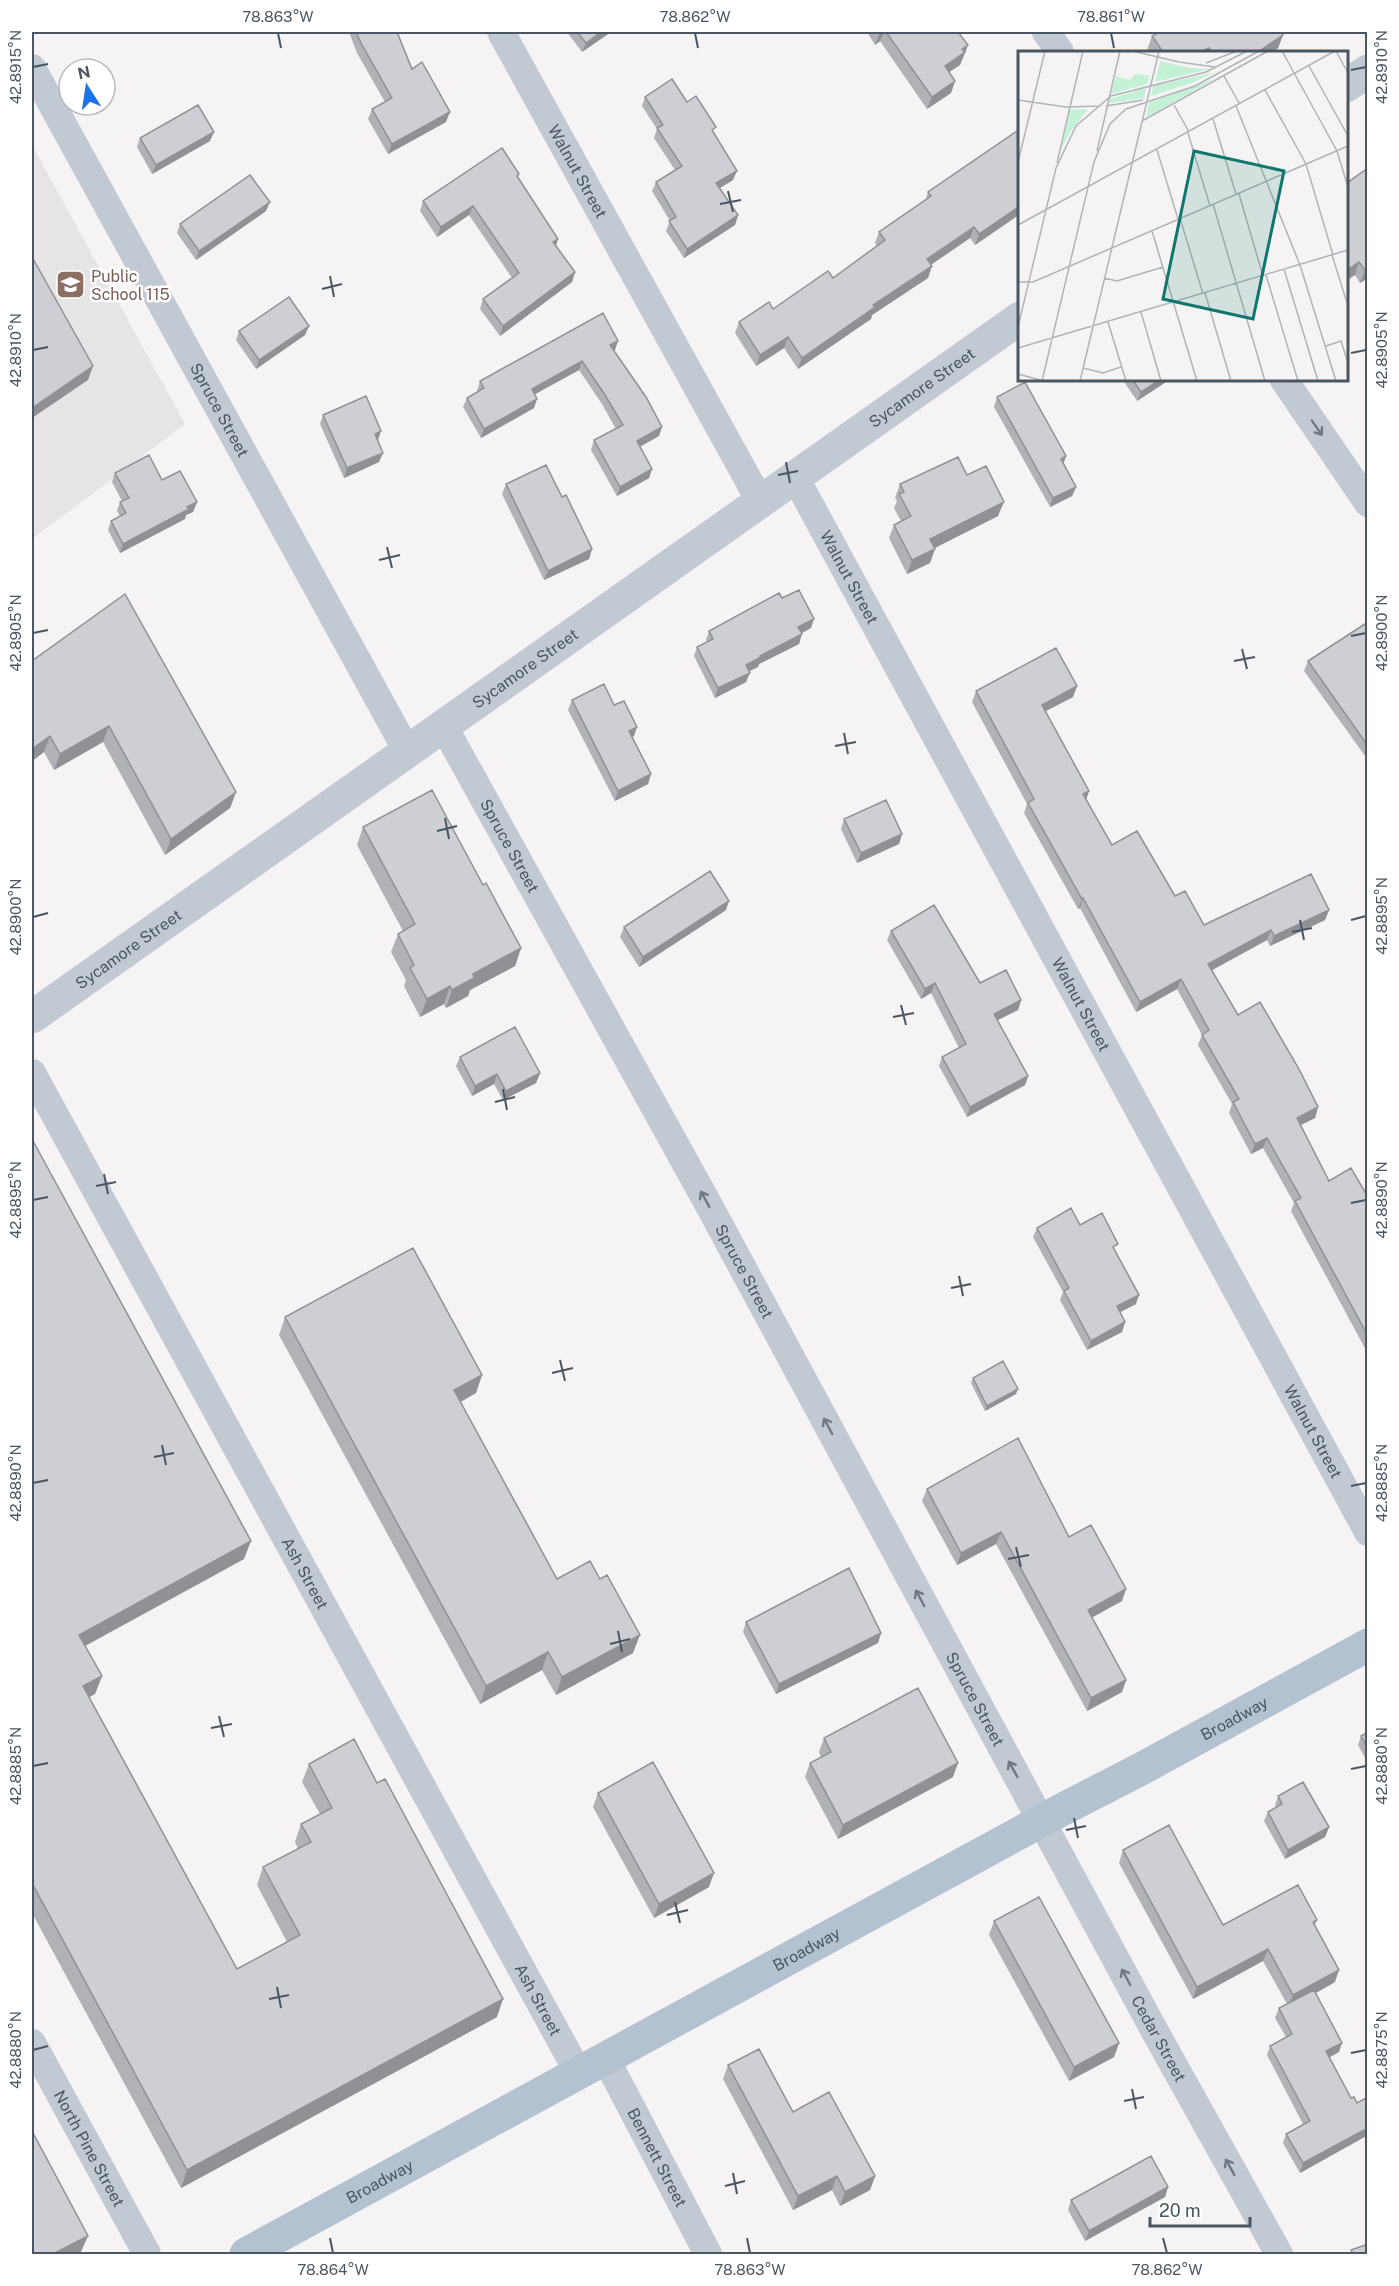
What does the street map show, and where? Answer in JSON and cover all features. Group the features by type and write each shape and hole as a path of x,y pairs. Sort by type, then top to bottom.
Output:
{"main road":[{"name":"Broadway","path":"246,2254 1368,1645"}],"street":[{"name":"Walnut Street","path":"501,32 760,501"},
{"path":"1046,32 1059,51"},
{"name":"Spruce Street","path":"32,68 407,751"},
{"path":"1348,85 1368,71"},
{"name":"Sycamore Street","path":"32,1017 1018,319"},
{"path":"1285,381 1368,503"},
{"name":"Walnut Street","path":"795,477 1368,1532"},
{"name":"Spruce Street","path":"443,725 706,1200 1041,1821"},
{"name":"Ash Street","path":"32,1073 592,2067"},
{"name":"Cedar Street","path":"1041,1821 1279,2254"},
{"name":"North Pine Street","path":"32,2043 147,2254"},
{"name":"Bennett Street","path":"592,2067 708,2254"}],"shaded area":[{"name":"Public School 115","path":"32,145 185,424 32,539"}],"building":[{"path":"356,32 397,32 412,69 422,62 450,112 392,144 372,109 392,98"},
{"path":"577,32 601,32 586,43"},
{"path":"886,32 958,32 968,45 962,49 965,52 945,66 955,81 932,97"},
{"path":"1160,32 1281,32 1283,35 1259,51 1211,51 1209,48 1203,51 1162,51 1152,36"},
{"path":"672,79 687,102 696,96 716,127 712,130 737,171 716,183 738,215 687,249 669,221 676,217 656,182 682,166 657,128 663,125 645,97"},
{"path":"198,105 214,132 156,165 140,138"},
{"path":"1018,132 1018,207 979,234 974,227 927,259 932,266 873,305 875,307 802,358 788,337 760,355 739,322 769,302 773,309 828,271 833,278 885,240 879,232 931,196 928,192"},
{"path":"502,148 519,174 517,176 558,239 553,242 575,272 503,326 483,299 519,273 473,206 441,227 423,201"},
{"path":"1368,168 1368,268 1365,270 1359,262 1348,269 1348,182"},
{"path":"250,175 270,202 199,251 180,224"},
{"path":"32,257 93,366 32,408"},
{"path":"289,297 309,326 259,360 239,331"},
{"path":"603,313 618,341 610,345 646,397 662,427 637,441 652,469 620,487 594,440 623,425 582,361 532,389 537,399 484,429 467,398 484,388 480,381"},
{"path":"1134,381 1158,381 1141,392"},
{"path":"1025,382 1066,456 1061,459 1076,487 1053,498 997,397"},
{"path":"366,396 381,431 375,434 383,453 347,468 323,415"},
{"path":"149,455 162,480 180,471 197,502 187,507 189,509 123,544 111,521 126,513 120,502 129,498 115,473"},
{"path":"958,457 967,475 986,466 1004,502 930,539 935,549 912,560 894,525 911,516 899,494 904,492 900,484"},
{"path":"546,465 562,497 566,495 592,549 548,571 506,484"},
{"path":"799,590 814,619 798,627 802,634 746,665 750,673 718,688 697,647 713,639 709,631 779,593 782,598"},
{"path":"125,594 236,792 171,839 109,726 60,754 50,736 32,749 32,661"},
{"path":"1368,622 1368,746 1308,661"},
{"path":"1056,648 1077,686 1042,705 1089,791 1083,794 1112,845 1137,831 1175,896 1185,891 1204,925 1311,874 1329,910 1274,936 1271,930 1208,964 1238,1015 1260,1002 1299,1069 1318,1107 1297,1118 1329,1181 1351,1168 1368,1197 1368,1336 1295,1201 1301,1198 1267,1138 1255,1144 1233,1102 1239,1099 1202,1035 1209,1030 1181,979 1140,1002 1028,803 1034,799 976,691"},
{"path":"604,684 614,705 624,701 637,727 629,731 651,774 618,791 572,700"},
{"path":"432,790 483,885 486,883 521,948 473,974 474,978 452,990 450,986 427,999 410,968 414,965 398,934 415,924 363,827"},
{"path":"886,800 902,834 861,853 844,819"},
{"path":"710,871 729,901 643,957 624,927"},
{"path":"934,905 980,983 1006,970 1021,1000 994,1014 1028,1076 970,1107 942,1057 966,1044 935,983 925,989 891,931"},
{"path":"515,1027 540,1073 506,1091 497,1074 475,1086 460,1057"},
{"path":"32,1139 251,1541 79,1635 102,1676 83,1686 237,1969 300,1935 263,1867 311,1842 301,1824 332,1808 309,1764 354,1739 377,1783 385,1779 503,1999 187,2170 32,1883"},
{"path":"1071,1208 1080,1225 1102,1213 1118,1244 1113,1247 1139,1295 1117,1306 1125,1322 1091,1341 1064,1291 1069,1288 1037,1228"},
{"path":"413,1248 482,1375 454,1390 557,1579 590,1561 600,1579 607,1575 640,1635 562,1677 548,1652 486,1686 285,1317"},
{"path":"1003,1361 1018,1389 987,1406 973,1378"},
{"path":"1018,1438 1069,1537 1091,1525 1126,1589 1088,1610 1126,1680 1091,1698 1001,1532 961,1553 927,1489"},
{"path":"849,1568 881,1633 779,1684 746,1622"},
{"path":"918,1688 958,1763 843,1825 810,1763 831,1752 824,1738"},
{"path":"1368,1732 1368,1748 1361,1736"},
{"path":"653,1762 714,1873 659,1904 598,1793"},
{"path":"1303,1782 1329,1827 1288,1850 1268,1812 1282,1804 1278,1796"},
{"path":"1169,1825 1223,1925 1298,1885 1317,1920 1313,1922 1339,1970 1293,1995 1268,1949 1197,1987 1123,1850"},
{"path":"1039,1897 1119,2043 1074,2067 994,1921"},
{"path":"1314,1990 1342,2043 1326,2051 1351,2098 1354,2097 1357,2103 1368,2097 1368,2128 1303,2163 1286,2134 1310,2121 1270,2046 1292,2034 1279,2008"},
{"path":"759,2049 793,2112 829,2092 875,2176 845,2192 837,2176 798,2196 728,2065"},
{"path":"32,2131 88,2236 53,2254 32,2254"},
{"path":"1151,2156 1168,2187 1089,2231 1071,2200"},
{"path":"1368,2244 1368,2254 1353,2254 1351,2250"}],"place":[{"name":"Public School 115","path":"70,285"}]}
